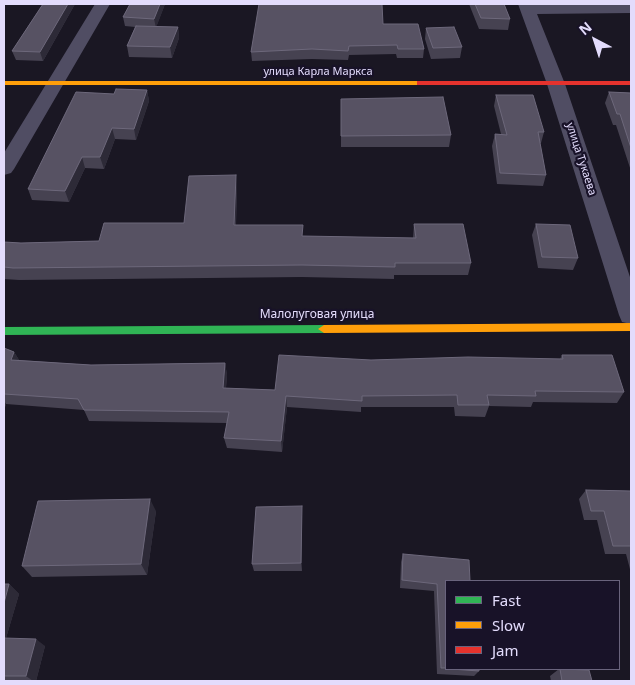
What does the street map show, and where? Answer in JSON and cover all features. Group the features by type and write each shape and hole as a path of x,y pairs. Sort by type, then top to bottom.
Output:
{"street":[{"path":"4,169 102,4"},
{"path":"527,6 631,8"},
{"name":"улица Тукаева","path":"527,6 556,84 631,314"},
{"name":"улица Карла Маркса","path":"4,83 631,83"},
{"name":"Малолуговая улица","path":"4,330 631,327"}],"building":[{"path":"43,4 68,4 40,52 12,51"},
{"path":"130,4 160,4 154,19 123,17"},
{"path":"259,4 382,4 383,24 418,24 424,49 398,49 397,45 349,46 348,51 312,49 251,52"},
{"path":"475,4 504,4 510,19 481,18"},
{"path":"136,26 178,27 170,47 127,46"},
{"path":"454,27 462,47 433,48 426,28"},
{"path":"116,89 147,90 134,129 112,128 100,157 82,157 65,191 28,189 76,92 114,94"},
{"path":"609,92 631,93 631,148 620,114 617,114"},
{"path":"496,95 533,95 544,132 538,132 546,175 500,173 495,134 507,135"},
{"path":"443,97 451,135 341,136 341,99"},
{"path":"236,175 234,225 303,225 302,236 416,238 414,224 463,224 471,263 395,263 395,267 302,265 4,267 4,242 99,241 104,223 184,223 189,176"},
{"path":"536,224 570,225 578,258 542,257"},
{"path":"4,348 14,352 11,360 91,365 225,363 223,388 275,390 279,355 371,360 468,357 563,359 562,355 612,355 624,392 535,391 536,396 487,395 489,405 458,405 457,395 362,396 362,401 286,396 281,441 224,438 229,412 84,410 78,399 4,394"},
{"path":"586,490 631,491 631,546 613,546 604,511 591,511"},
{"path":"150,499 141,564 22,566 38,501"},
{"path":"302,506 301,563 252,564 256,507"},
{"path":"403,554 469,560 470,580 445,580 445,668 441,668 437,584 402,580"},
{"path":"4,584 9,584 4,603"},
{"path":"4,638 36,639 26,676 4,676"},
{"path":"560,670 589,670 592,681 562,681"}],"traffic: fast":[{"path":"4,331 324,329"}],"traffic: slow":[{"path":"4,83 420,83"},
{"path":"324,329 631,327"}],"traffic: jam":[{"path":"420,83 631,83"}]}
